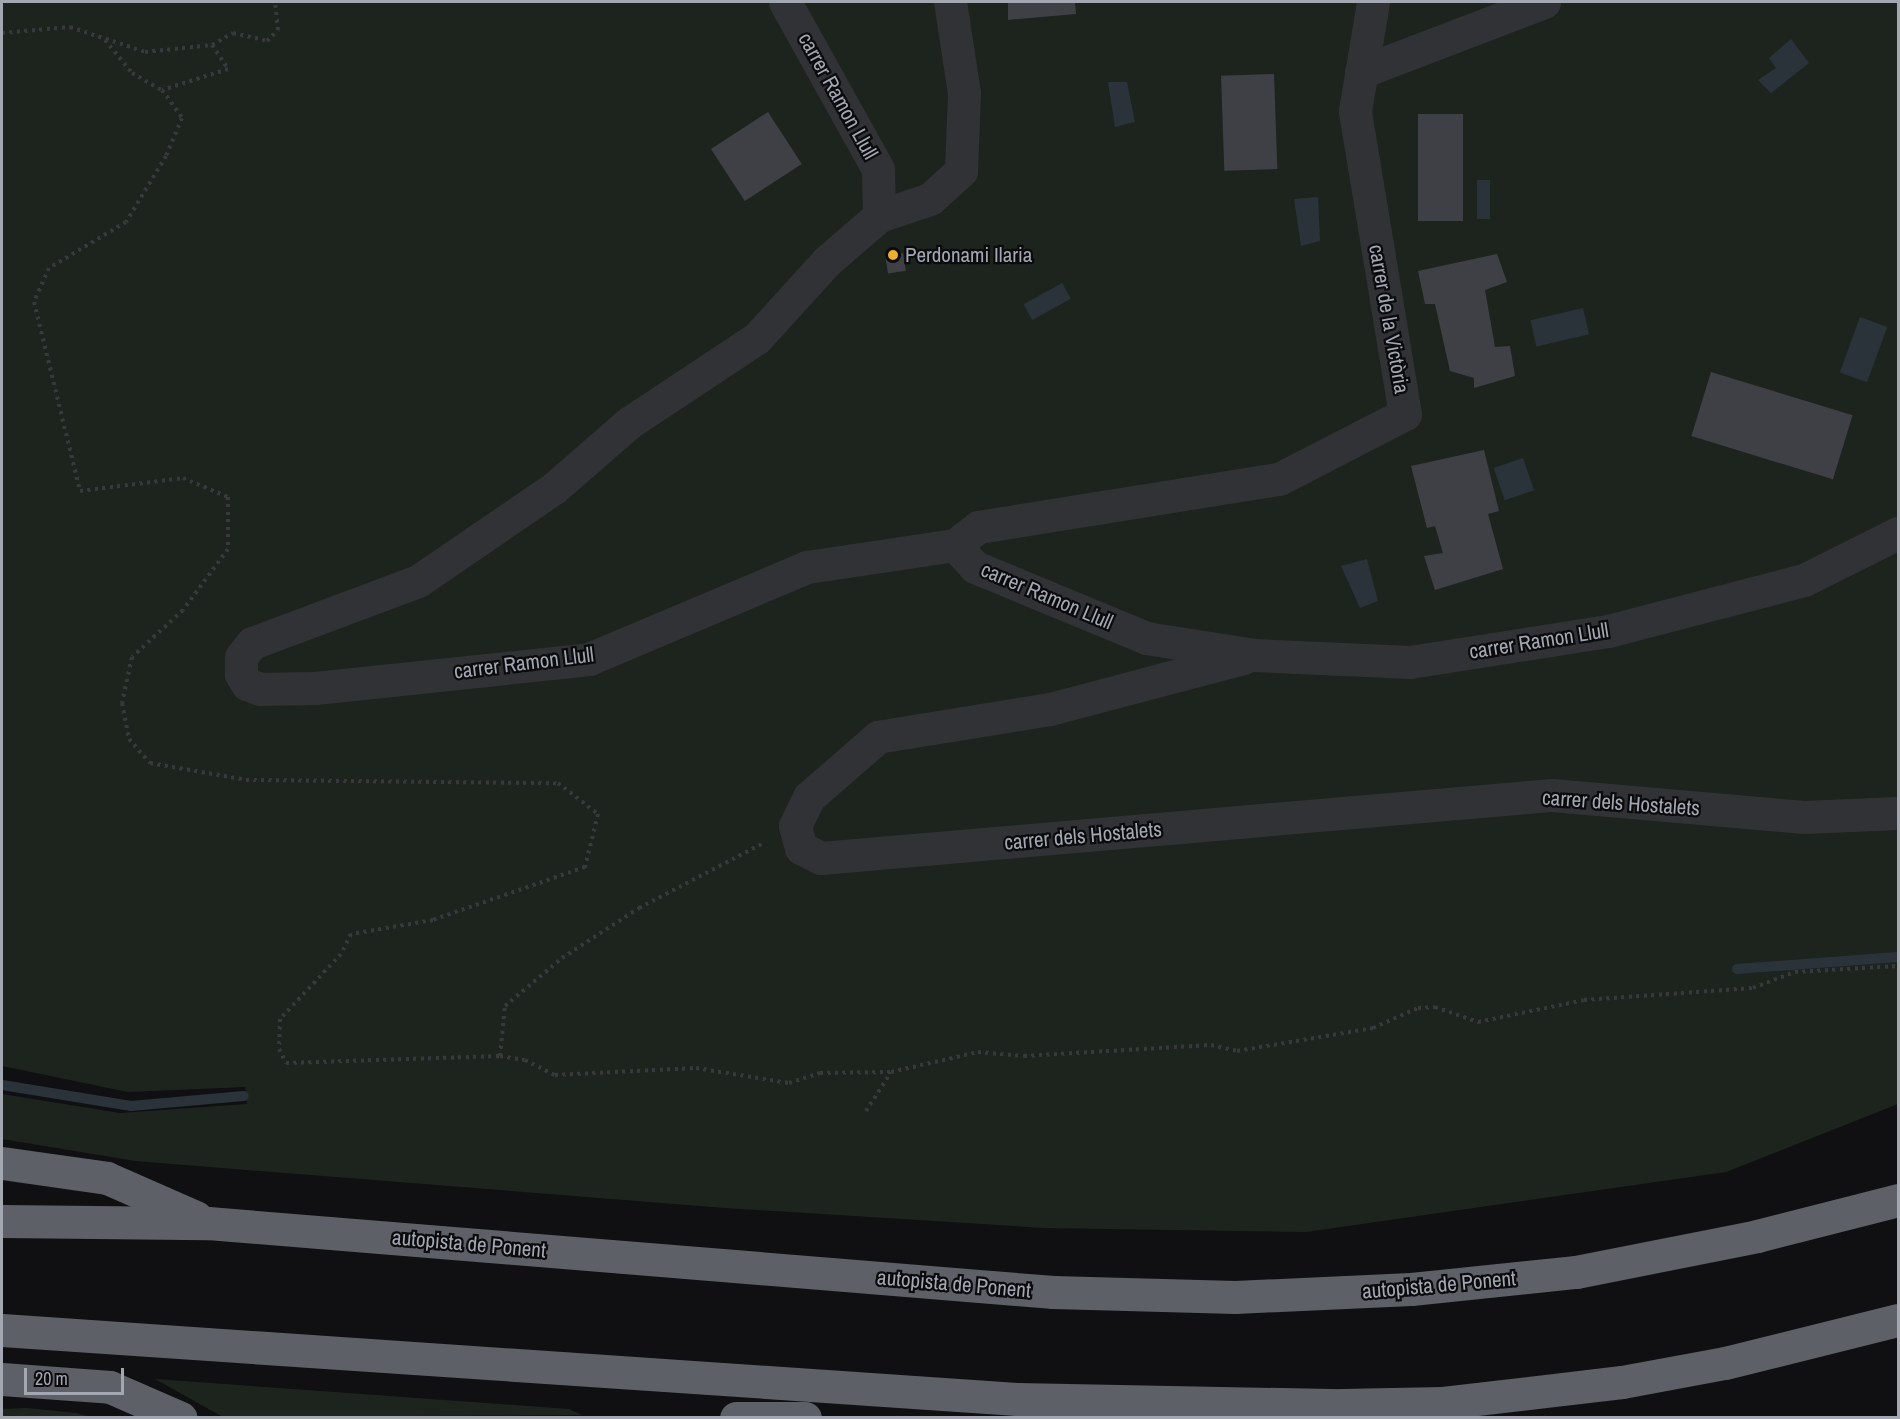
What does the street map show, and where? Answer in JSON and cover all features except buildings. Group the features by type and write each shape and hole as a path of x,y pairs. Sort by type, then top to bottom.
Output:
{"highway":[{"path":"2,1163 107,1179 208,1223"},
{"name":"autopista de Ponent","path":"2,1221 208,1223 1053,1292 1224,1297 1411,1289 1576,1272 1757,1236 1899,1200"},
{"path":"2,1330 1017,1399 1443,1403 1725,1363 1899,1320"},
{"path":"2,1379 110,1387 181,1418"},
{"path":"970,1418 1017,1399"},
{"path":"736,1418 805,1418"}],"street":[{"name":"carrer Ramon Llull","path":"786,2 878,169 879,216 827,261 757,338 630,422 554,488 418,581 252,643 241,657 241,674 260,689 315,688 589,659 807,567 955,546 975,567 1146,638 1256,655 1410,662 1608,631 1804,580 1899,533"},
{"path":"879,216 930,199 961,171 964,93 950,2"},
{"name":"carrer de la Victòria","path":"955,546 978,526 1279,479 1405,414 1355,111 1373,2"},
{"path":"1361,72 1544,2"},
{"path":"795,826 808,797 878,737 1050,709 1256,655"},
{"name":"carrer dels Hostalets","path":"795,826 801,848 821,858 1552,795 1804,817 1899,813"}],"path":[{"path":"2,33 70,27 145,52 212,45 233,33 267,41 278,30 275,2"},
{"path":"103,38 132,73 162,90"},
{"path":"795,826 639,908 562,958 506,1006 500,1056 525,1060 555,1075 696,1068 789,1083 820,1073 891,1072 978,1052 1024,1056 1211,1045 1237,1051 1373,1028 1418,1008 1435,1007 1478,1022 1584,1000 1753,988 1795,972 1899,966"},
{"path":"866,1111 891,1072"}],"shaded area":[{"path":"2,2 1898,2 1898,1104 1726,1172 1306,1232 1045,1228 725,1208 135,1161 2,1139 2,1094 120,1113 247,1104 245,1087 128,1092 2,1066"},
{"path":"1791,39 1809,63 1771,93 1758,80 1776,68 1769,58"},
{"path":"1108,82 1127,82 1135,122 1115,127"},
{"path":"1477,180 1490,180 1490,219 1477,219"},
{"path":"1318,197 1320,241 1301,246 1294,199"},
{"path":"1062,283 1071,299 1032,320 1024,304"},
{"path":"1583,308 1589,334 1536,346 1530,320"},
{"path":"1860,317 1887,327 1867,382 1840,372"},
{"path":"1523,458 1534,490 1505,500 1494,468"},
{"path":"1367,559 1378,601 1360,608 1341,566"},
{"path":"155,1379 569,1409 582,1415 223,1417"},
{"path":"27,1408 76,1413 90,1417 2,1417 2,1409"}],"waterway":[{"path":"1737,969 1898,957"},
{"path":"2,1085 131,1106 244,1096"}],"place":[{"name":"Perdonami Ilaria","path":"893,255"}]}
